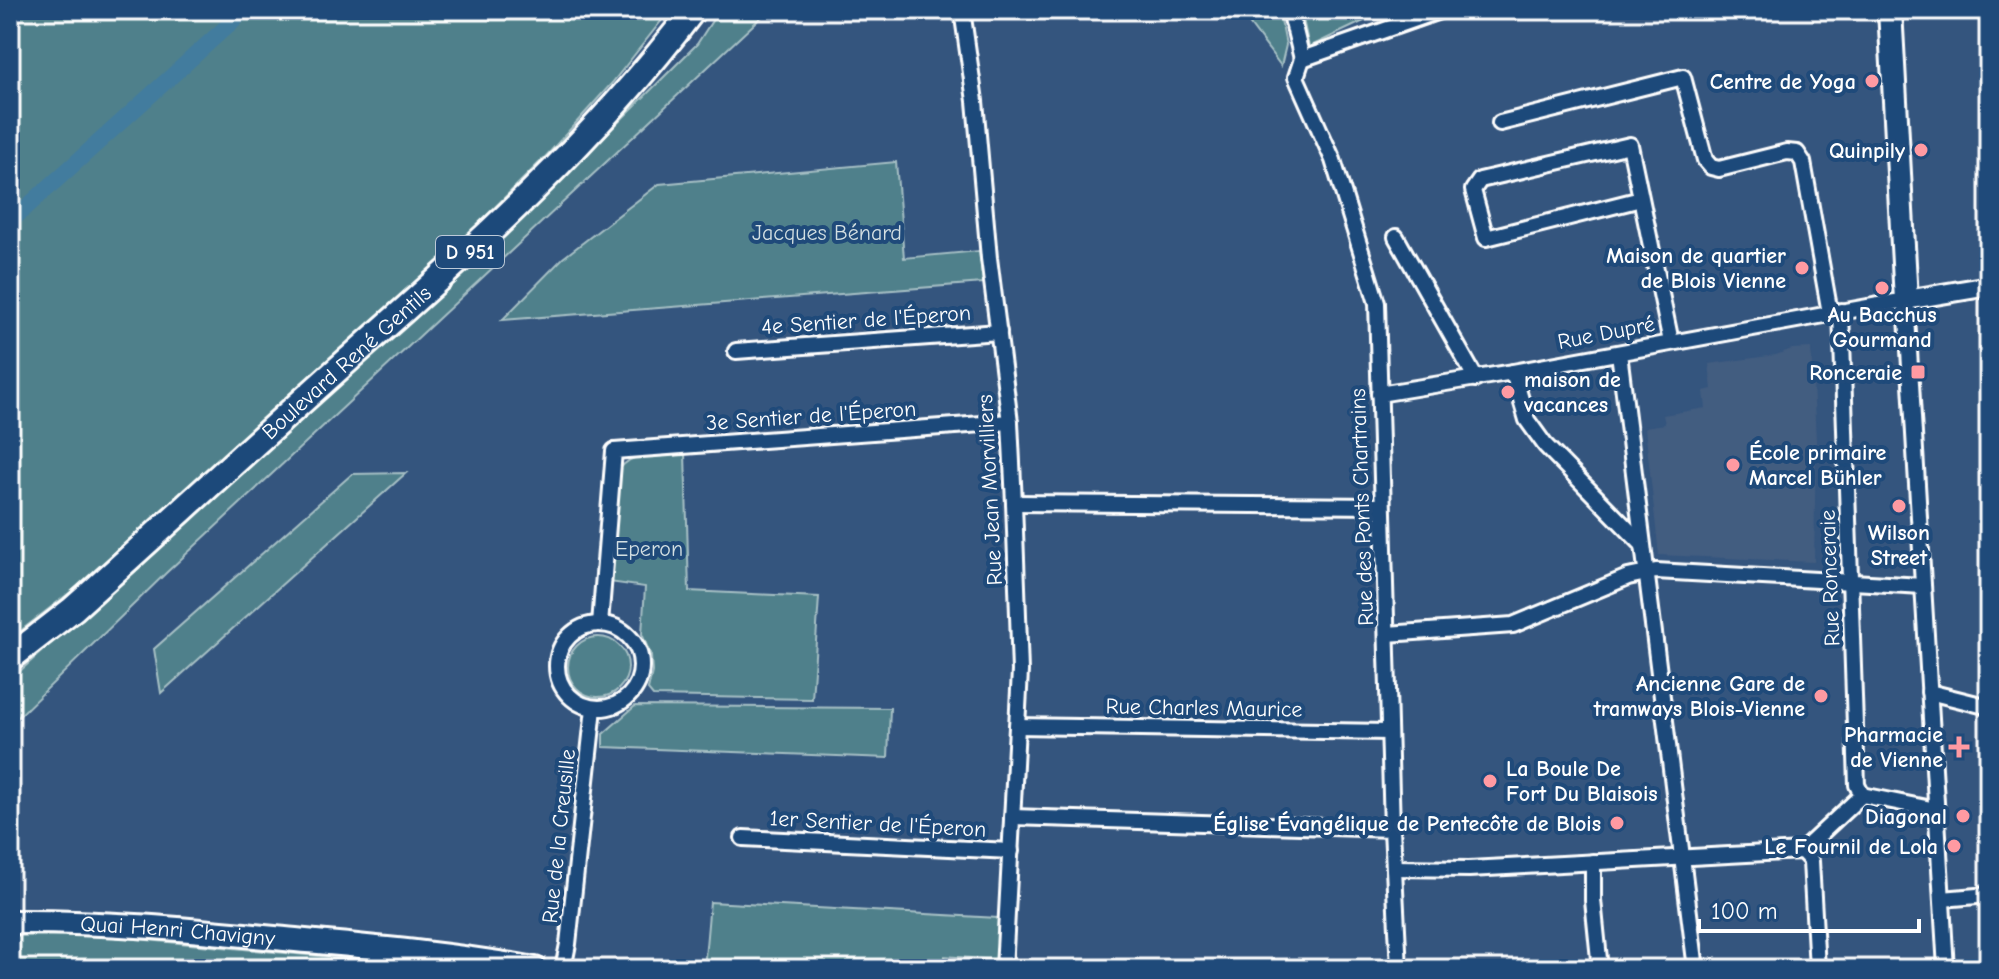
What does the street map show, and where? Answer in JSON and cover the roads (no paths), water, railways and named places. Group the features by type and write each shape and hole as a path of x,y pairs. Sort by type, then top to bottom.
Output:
{"main road":[{"name":"Boulevard René Gentils","path":"10,658 73,609 495,229 611,112 693,10"},
{"path":"1890,10 1906,300"},
{"name":"Quai Henri Chavigny","path":"10,922 78,921 168,928 443,954 535,969"}],"street":[{"name":"Rue Jean Morvilliers","path":"962,10 1010,422 1014,503 1020,671 1004,969"},
{"name":"Rue des Ponts Chartrains","path":"1290,10 1302,59 1296,77 1333,160 1377,303 1399,969"},
{"path":"1302,59 1442,10"},
{"name":"Rue Ronceraie","path":"1500,123 1683,77 1705,160 1711,167 1719,169 1787,152 1797,153 1803,162 1836,312 1852,581 1857,785 1862,795"},
{"path":"1641,199 1486,238 1473,190 1480,180 1630,145 1671,342"},
{"path":"1396,237 1476,379"},
{"path":"1946,969 1906,300 1989,286"},
{"name":"Rue Dupré","path":"1379,394 1906,300"},
{"name":"4e Sentier de l'Éperon","path":"736,351 999,332"},
{"path":"1619,353 1696,969"},
{"path":"1513,372 1527,420 1545,445 1642,544"},
{"name":"3e Sentier de l'Éperon","path":"600,624 614,451 1010,422"},
{"path":"1014,503 1382,506"},
{"path":"1387,634 1513,625 1628,577 1668,571 1923,586"},
{"path":"600,624 614,627 635,644 641,670 637,684 629,695 619,703 594,708 580,704 568,695 557,669 558,655 564,642 574,632 600,624"},
{"path":"1929,692 1989,707"},
{"name":"Rue de la Creusille","path":"563,969 594,708"},
{"name":"Rue Charles Maurice","path":"1017,726 1389,732"},
{"path":"1394,868 1469,869 1802,851 1862,795 1936,810"},
{"path":"1012,817 1392,829"},
{"name":"1er Sentier de l'Éperon","path":"743,838 1011,851"},
{"path":"1802,851 1811,861 1817,969"},
{"path":"1593,862 1593,900 1600,969"},
{"path":"1942,899 1989,895"}],"waterway":[{"path":"10,222 245,10"}],"place":[{"name":"Centre de Yoga","path":"1872,81"},
{"name":"Quinpily","path":"1921,150"},
{"name":"Maison de quartier de Blois Vienne","path":"1802,268"},
{"name":"Au Bacchus Gourmand","path":"1882,288"},
{"name":"Ronceraie","path":"1918,372"},
{"name":"maison de vacances","path":"1508,392"},
{"name":"École primaire Marcel Bühler","path":"1733,465"},
{"name":"Wilson Street","path":"1899,506"},
{"name":"Ancienne Gare de tramways Blois-Vienne","path":"1821,696"},
{"name":"Pharmacie de Vienne","path":"1959,747"},
{"name":"La Boule De Fort Du Blaisois","path":"1490,781"},
{"name":"Diagonal","path":"1963,816"},
{"name":"Église Évangélique de Pentecôte de Blois","path":"1617,823"},
{"name":"Le Fournil de Lola","path":"1954,846"}],"park label":[{"name":"Jacques Bénard","path":"827,232"},
{"name":"Eperon","path":"649,548"}]}
